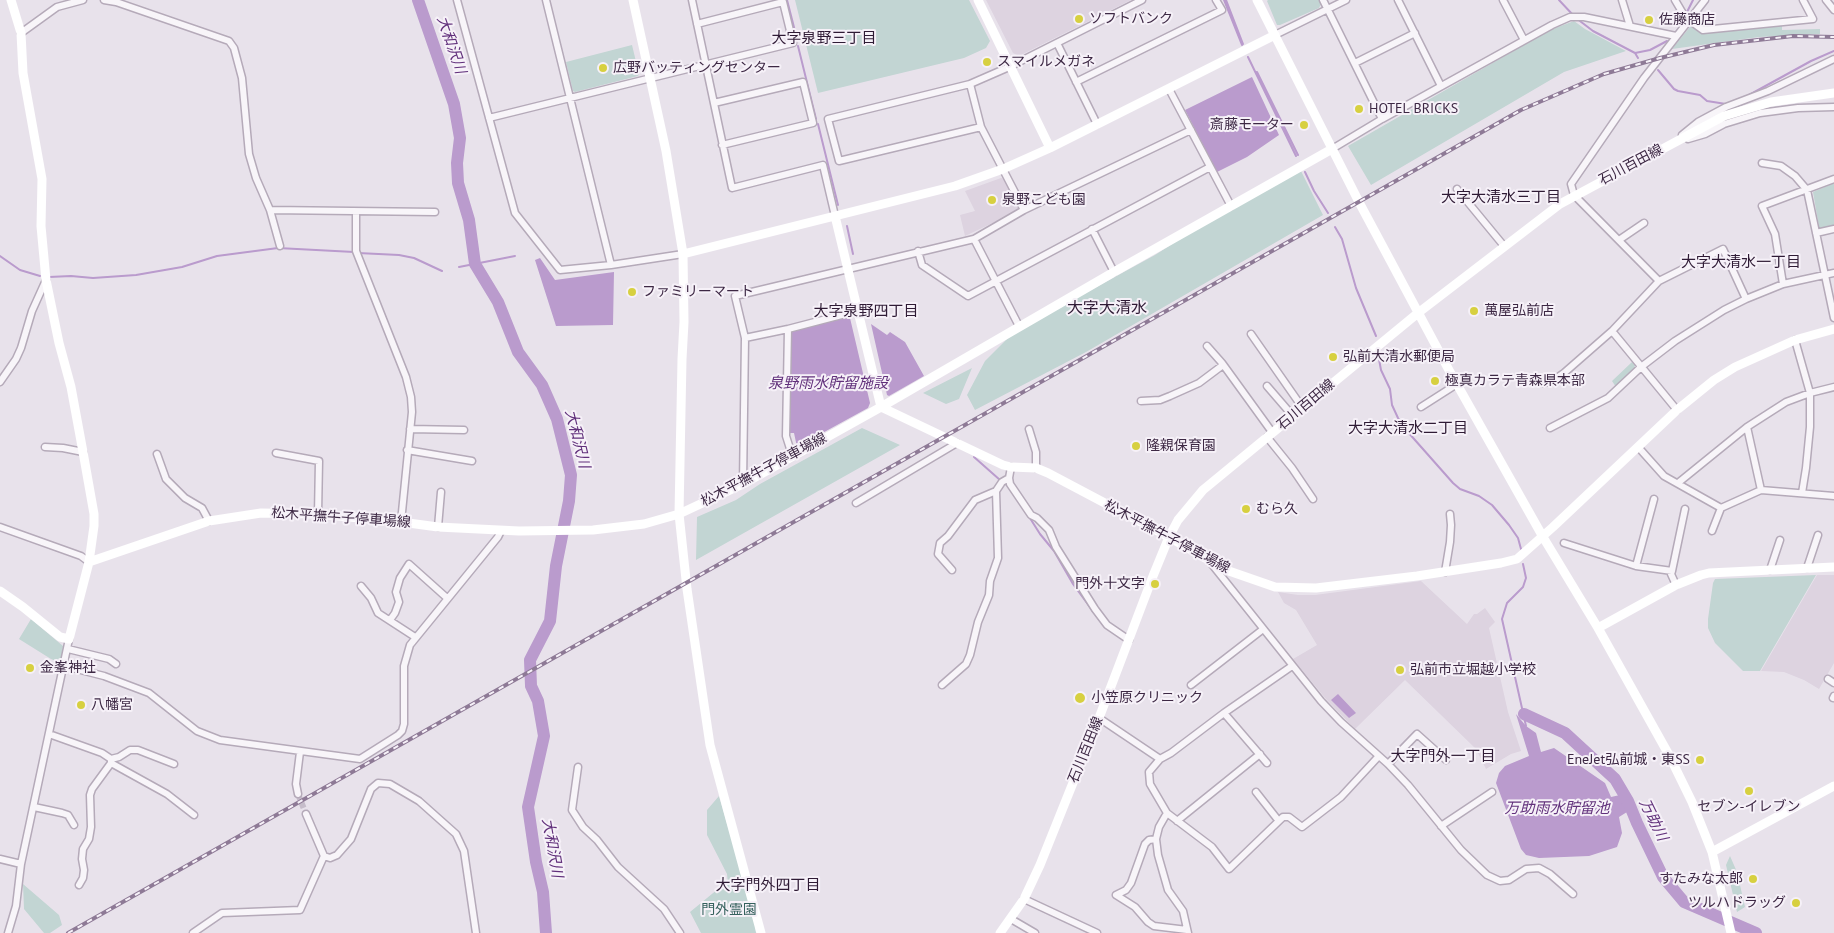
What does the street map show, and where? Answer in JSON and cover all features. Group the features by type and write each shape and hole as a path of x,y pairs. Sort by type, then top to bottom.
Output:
{"street":[{"path":"8,933 16,906 21,864 65,666 68,644 90,562 94,526 94,514 71,387 59,343 46,280 41,226 42,179 24,73 21,33 11,0"},
{"path":"21,33 57,7 83,0"},
{"path":"104,0 116,2 229,40 234,48 242,78 249,154 256,178 270,210 280,246"},
{"path":"457,0 515,213 560,270 611,265 683,254 955,186 1003,169 1050,148 1346,0"},
{"path":"546,0 611,265"},
{"path":"633,0 666,151 683,254 684,322 679,514 687,589 708,736 761,933"},
{"path":"692,0 732,188 823,165 881,407 1382,119 1524,40 1570,17 1579,16 1676,36"},
{"path":"978,0 1050,148"},
{"path":"981,127 839,161 828,119 970,84 1010,67 1142,0"},
{"path":"1076,82 1222,10 1216,0"},
{"path":"1257,0 1418,313 1543,537 1598,628 1669,755 1692,802 1712,852 1731,930"},
{"path":"1323,0 1382,119"},
{"path":"1398,0 1441,86"},
{"path":"1504,0 1524,40"},
{"path":"1622,0 1630,26"},
{"path":"1675,0 1688,20 1703,30 1813,19 1803,0"},
{"path":"1659,281 1574,195 1571,184 1644,78 1705,0"},
{"path":"1826,0 1834,10"},
{"path":"489,118 793,43 783,2 697,24"},
{"path":"1355,63 1415,33"},
{"path":"1057,44 1097,124"},
{"path":"1674,142 1698,122 1834,59"},
{"path":"714,103 804,82 813,123 722,145"},
{"path":"970,84 981,127 1024,210"},
{"path":"1169,89 1231,206"},
{"name":"石川百田線","path":"1000,933 1024,899 1040,865 1169,537 1178,520 1203,490 1418,313 1547,213 1574,195 1724,116 1771,102 1834,93"},
{"path":"1674,142 1705,134 1724,124 1760,113 1798,108 1834,107"},
{"path":"743,484 745,338 736,296 974,239 1024,210 1191,130"},
{"path":"1762,163 1781,166 1795,176 1807,190 1834,318"},
{"path":"918,251 922,265 968,296 1210,167"},
{"path":"1783,284 1775,234 1762,206 1834,179"},
{"path":"1457,189 1504,246"},
{"path":"270,210 435,212"},
{"path":"356,212 357,253 406,377 411,397 412,412 401,522"},
{"path":"1619,240 1644,223"},
{"path":"1816,233 1834,229"},
{"path":"1092,230 1114,272"},
{"path":"974,239 1019,326"},
{"path":"1542,383 1551,382 1564,373 1612,332 1659,281 1722,249 1746,299"},
{"path":"1550,428 1608,398 1675,340 1700,324 1746,299 1783,284 1834,273"},
{"path":"0,382 22,348 32,311 46,280"},
{"path":"745,338 857,311"},
{"path":"788,329 786,436 792,455"},
{"name":"松木平撫牛子停車場線","path":"90,562 209,521 261,513 318,514 438,527 524,531 593,530 644,524 679,514 743,484 881,407 1011,467 1036,468 1048,473 1169,537 1209,562 1261,584 1275,587 1316,588 1445,572 1517,559 1639,448 1677,410 1714,380 1736,367 1795,340 1834,329"},
{"path":"1612,332 1677,410"},
{"path":"1251,334 1261,343 1302,407"},
{"path":"1795,340 1810,392 1810,427 1802,493"},
{"path":"1207,346 1223,365 1313,499"},
{"path":"1141,401 1160,400 1170,396 1199,383 1223,365"},
{"path":"1421,407 1457,384"},
{"path":"1267,386 1292,415"},
{"path":"1678,483 1747,427 1786,402 1810,392 1834,387"},
{"path":"1747,427 1762,490"},
{"path":"410,429 464,430"},
{"path":"1030,429 1036,452 1036,468"},
{"path":"856,504 957,442"},
{"path":"45,447 83,452"},
{"path":"288,448 288,455"},
{"path":"1639,448 1664,476 1721,508"},
{"path":"407,450 472,461"},
{"path":"276,453 319,461 318,514"},
{"path":"157,454 166,479 185,498 202,508 209,521"},
{"path":"1011,467 1010,484 1031,515 1037,518 1049,530 1056,548 1095,609 1107,624 1129,640"},
{"path":"952,570 938,554 940,543 948,536 975,500 996,491 1002,482 1009,478"},
{"path":"1712,531 1721,508 1762,490 1834,496"},
{"path":"942,685 966,664 970,656 978,622 989,595 990,581 998,558 996,491"},
{"path":"438,527 441,492"},
{"path":"1636,566 1654,499"},
{"path":"1676,585 1671,574 1685,510"},
{"path":"1445,572 1450,542 1450,514"},
{"path":"0,527 81,556 90,562"},
{"path":"65,666 104,676 149,693 197,731 220,740 360,759 398,735 404,724 405,661 410,645 498,537 501,530"},
{"path":"1807,568 1818,535"},
{"path":"1770,570 1780,540"},
{"path":"1564,543 1636,566 1672,571"},
{"path":"1209,562 1321,701 1378,757 1388,764 1408,785 1461,850 1487,875 1500,881 1509,880 1526,869 1539,868 1550,874 1574,894"},
{"path":"390,620 399,602 396,592 400,578 409,564 447,598"},
{"path":"1598,628 1676,585 1709,573 1834,567"},
{"path":"361,586 371,598 378,613 415,637"},
{"path":"0,591 24,607 68,644 109,659 116,664"},
{"path":"1191,685 1262,630"},
{"path":"1292,666 1160,759 1149,772 1150,784 1167,812 1212,847 1229,869 1278,820 1283,817 1289,817 1302,827 1341,798 1378,757"},
{"path":"1224,713 1267,763"},
{"path":"1098,718 1160,759"},
{"path":"50,734 102,753 111,761 167,794 194,815"},
{"path":"1388,764 1417,734 1446,760"},
{"path":"79,885 83,878 84,870 83,849 92,827 90,795 111,761 130,750 138,750 174,764"},
{"path":"298,794 296,784 300,752"},
{"path":"1177,821 1260,754"},
{"path":"578,767 572,810 618,867 664,909 680,933"},
{"path":"324,856 330,858 337,855 351,839 371,790 378,784 390,784 419,801 456,834 464,850 476,933"},
{"path":"1712,852 1834,786"},
{"path":"1256,792 1278,820"},
{"path":"1441,826 1492,792"},
{"path":"34,807 62,812 68,815 74,825"},
{"path":"1156,839 1149,840 1145,844 1131,883 1126,890 1116,895 1135,907 1154,926 1188,932 1184,910 1168,890 1158,855 1156,839 1159,827 1167,812"},
{"path":"193,933 222,913 300,910 324,856 306,814"},
{"path":"0,859 21,864"},
{"path":"1024,899 1097,933 1100,930 1104,933"},
{"path":"1011,919 1035,933"}],"shaded area":[{"path":"986,0 1131,0 1019,56 1013,53"},
{"name":"泉野こども園","path":"1001,178 1004,179 1019,209 1018,211 965,236 960,215 975,211 965,191"},
{"path":"1817,575 1834,575 1834,663 1819,689 1804,680 1784,672 1761,671"},
{"name":"弘前市立堀越小学校","path":"1421,581 1467,624 1474,614 1485,608 1495,622 1489,628 1508,712 1521,751 1511,754 1486,769 1476,749 1405,680 1355,729 1326,699 1293,659 1317,645 1296,610 1284,603 1278,592 1315,595"}],"green space":[{"path":"795,0 969,0 990,41 986,48 964,58 818,93"},
{"path":"1268,0 1319,0 1321,4 1319,8 1277,25"},
{"path":"1574,21 1626,51 1564,72 1371,185 1348,146 1550,30"},
{"path":"1782,25 1782,30 1820,29 1820,34 1759,37 1672,49 1690,27 1694,26 1703,33"},
{"name":"広野バッティングセンター","path":"632,45 638,76 573,91 566,62"},
{"path":"1301,171 1323,215 1086,352 975,410 967,395 985,361 1014,332 1155,255"},
{"path":"1834,183 1834,227 1821,229 1819,227 1813,192"},
{"path":"1632,362 1635,365 1634,370 1616,387 1612,381"},
{"path":"972,368 959,399 946,404 923,393"},
{"path":"862,428 900,445 696,560 697,517 736,500 760,484"},
{"path":"1816,575 1760,671 1743,671 1715,643 1708,628 1708,619 1715,579"},
{"path":"31,619 63,646 61,663 19,639"},
{"name":"門外霊園","path":"719,796 753,913 756,933 701,933 690,912 724,884 728,884 727,874 707,835 707,810"},
{"path":"1730,856 1737,872 1745,907 1737,912 1726,865"},
{"path":"23,884 59,915 62,925 50,933 44,933 24,909"}],"water":[{"path":"1252,77 1279,135 1247,157 1217,172 1185,110"},
{"path":"540,258 555,280 614,272 613,325 556,326 535,260"},
{"name":"泉野雨水貯留施設","path":"849,317 870,403 868,408 797,447 794,433 790,433 791,333"},
{"path":"871,324 887,335 890,332 905,342 924,376 889,396 887,395"},
{"path":"1338,694 1356,713 1349,718 1331,700"},
{"name":"万助雨水貯留池","path":"1516,714 1526,726 1536,733 1541,752 1554,748 1605,783 1611,797 1620,795 1627,812 1619,817 1622,833 1617,847 1589,856 1539,858 1526,855 1521,849 1496,783 1499,773 1505,766 1529,756"}],"waterway":[{"name":"大和沢川","path":"418,0 454,104 460,138 457,163 458,183 469,220 475,264 498,302 518,352 542,385 557,419 571,475 569,501 556,566 550,621 530,660 531,686 538,701 544,736 528,807 536,862 543,892 546,933"},
{"path":"787,0 797,39"},
{"path":"1224,0 1242,45"},
{"path":"1226,0 1243,44"},
{"path":"1559,0 1573,15"},
{"path":"1687,12 1693,0"},
{"path":"1576,18 1593,31 1635,53 1638,58"},
{"path":"1635,53 1650,50 1667,41"},
{"path":"798,46 816,119"},
{"path":"1749,95 1811,61 1834,51"},
{"path":"1248,57 1296,156"},
{"path":"1658,70 1674,89 1700,95 1707,101 1726,104"},
{"path":"1257,72 1298,155"},
{"path":"818,124 838,205"},
{"path":"1305,172 1328,213"},
{"path":"847,226 853,254"},
{"path":"1335,227 1342,239 1356,288 1376,336"},
{"path":"49,277 93,278 136,275 182,267 217,256 278,248 354,252"},
{"path":"358,253 399,255 414,258 442,271"},
{"path":"0,256 20,270 40,276"},
{"path":"459,267 515,256"},
{"path":"1378,354 1381,370 1390,389 1392,405 1407,431 1453,483 1460,489 1479,496 1492,505 1518,538 1521,549"},
{"path":"974,457 1000,480"},
{"path":"1028,515 1095,614"},
{"path":"1523,564 1526,578 1523,587 1507,603 1502,619 1526,726"},
{"name":"万助川","path":"1524,714 1565,733 1615,779 1628,801 1663,877 1684,902 1756,933"},
{"name":"万助川","path":"1622,804 1628,801"}],"tunnel":[{"path":"298,794 306,814"}],"railway":[{"path":"68,933 1521,110 1604,74 1714,45 1793,36 1834,37"}],"place":[{"name":"ソフトバンク","path":"1079,19"},
{"name":"佐藤商店","path":"1649,20"},
{"name":"スマイルメガネ","path":"987,62"},
{"name":"広野バッティングセンター","path":"603,68"},
{"name":"HOTEL BRICKS","path":"1359,109"},
{"name":"斎藤モーター","path":"1304,125"},
{"name":"泉野こども園","path":"992,200"},
{"name":"ファミリーマート","path":"632,292"},
{"name":"萬屋弘前店","path":"1474,311"},
{"name":"弘前大清水郵便局","path":"1333,357"},
{"name":"極真カラテ青森県本部","path":"1435,381"},
{"name":"隆親保育園","path":"1136,446"},
{"name":"むら久","path":"1246,509"},
{"name":"門外十文字","path":"1155,584"},
{"name":"金峯神社","path":"30,668"},
{"name":"弘前市立堀越小学校","path":"1400,670"},
{"name":"小笠原クリニック","path":"1080,698"},
{"name":"八幡宮","path":"81,705"},
{"name":"EneJet弘前城・東SS","path":"1700,760"},
{"name":"セブン-イレブン","path":"1749,791"},
{"name":"すたみな太郎","path":"1753,879"},
{"name":"ツルハドラッグ","path":"1796,903"}],"district":[{"name":"大字泉野三丁目","path":"824,39"},
{"name":"大字大清水三丁目","path":"1501,198"},
{"name":"大字大清水一丁目","path":"1741,263"},
{"name":"大字大清水","path":"1107,308"},
{"name":"大字泉野四丁目","path":"866,312"},
{"name":"大字大清水二丁目","path":"1408,429"},
{"name":"大字門外一丁目","path":"1443,757"},
{"name":"大字門外四丁目","path":"768,886"}]}
